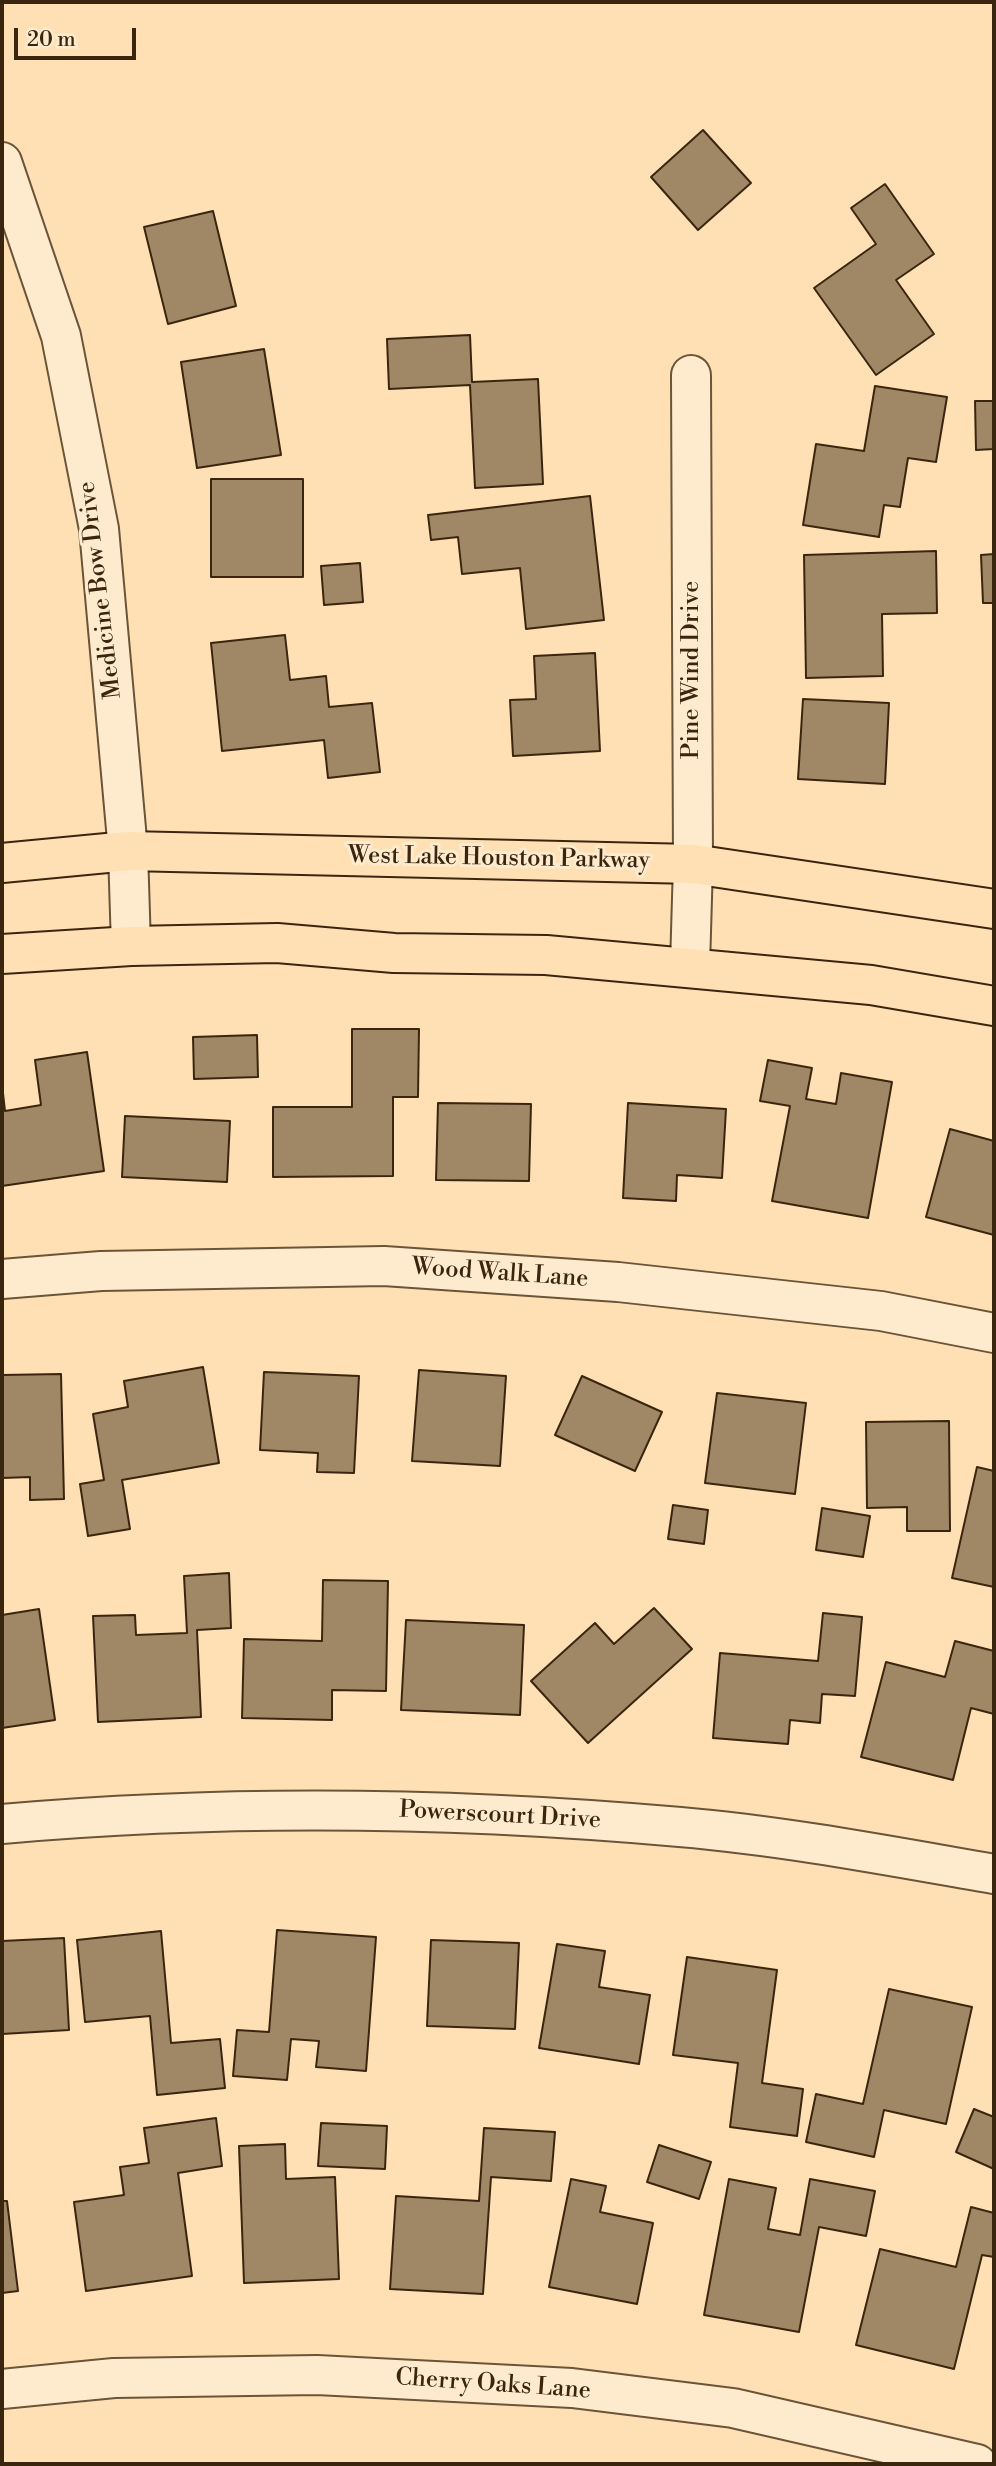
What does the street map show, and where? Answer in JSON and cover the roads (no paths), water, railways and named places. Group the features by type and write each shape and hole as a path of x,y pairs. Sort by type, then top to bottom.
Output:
{"main road":[{"name":"West Lake Houston Parkway","path":"2,863 128,851 694,864 994,909"},
{"path":"2,954 131,946 277,943 394,953 546,955 690,966 871,985 994,1006"}],"street":[{"name":"Medicine Bow Drive","path":"2,162 61,336 99,529 128,851 131,946"},
{"name":"Pine Wind Drive","path":"690,966 694,864 691,375"},
{"name":"Wood Walk Lane","path":"2,1279 101,1271 384,1266 618,1282 881,1311 994,1333"},
{"name":"Powerscourt Drive","path":"2,1824 159,1812 319,1808 456,1812 681,1827 846,1848 994,1874"},
{"name":"Cherry Oaks Lane","path":"2,2389 114,2378 317,2375 572,2388 733,2408 977,2464"}]}
